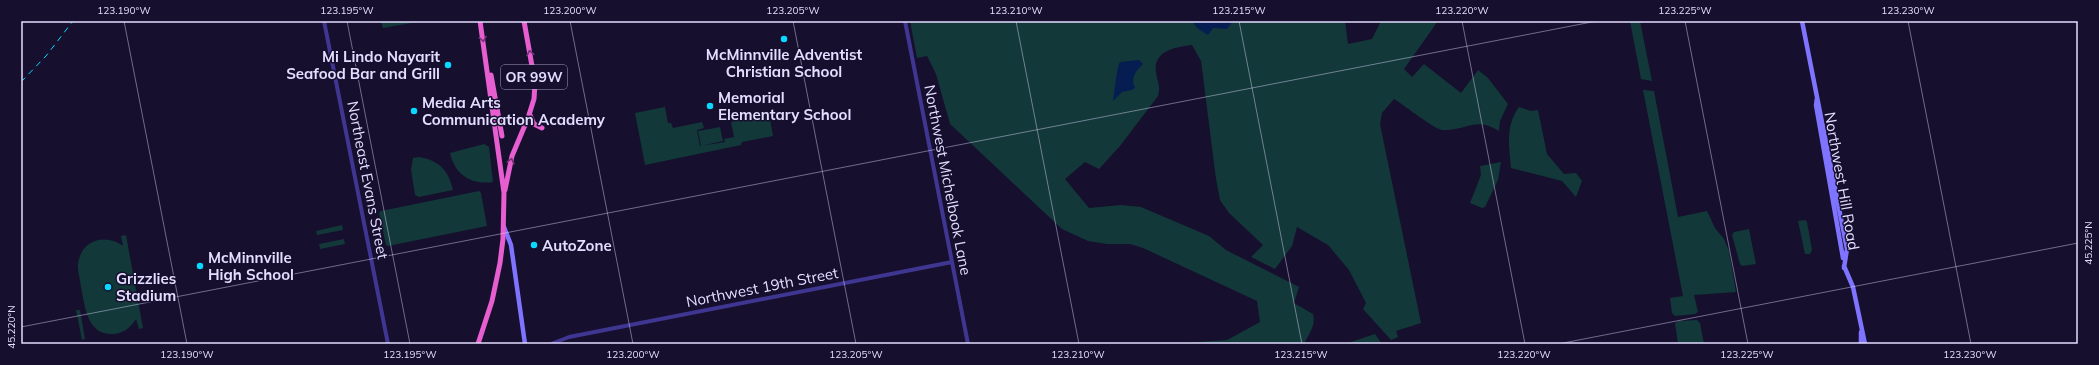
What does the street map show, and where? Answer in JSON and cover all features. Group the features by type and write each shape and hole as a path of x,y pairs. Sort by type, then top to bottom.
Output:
{"highway":[{"name":"OR 99W","path":"478,344 494,290 504,227 504,193 480,21"},
{"name":"OR 99W","path":"504,193 512,156 530,115 534,99 535,83 524,21"},
{"path":"486,57 492,77 502,136"},
{"path":"530,115 534,124 542,128"}],"main road":[{"name":"Northwest Hill Road","path":"1802,21 1817,98 1820,104 1847,249 1844,268 1853,287 1865,344"},
{"path":"504,227 510,240 525,344"},
{"name":"Northwest Hill Road","path":"1861,330 1861,344"}],"street":[{"name":"Northeast Evans Street","path":"324,21 388,344"},
{"name":"Northwest Michelbook Lane","path":"906,21 968,344"},
{"name":"Northwest 19th Street","path":"551,344 576,335 952,262"}],"green space":[{"path":"381,21 423,21 383,28"},
{"path":"910,21 1345,21 1348,44 1372,39 1381,21 1438,21 1404,69 1412,77 1424,64 1461,93 1478,70 1488,78 1508,104 1500,121 1499,131 1477,124 1451,130 1439,129 1394,99 1382,113 1380,124 1421,323 1396,331 1398,337 1391,340 1363,309 1366,303 1349,270 1328,245 1297,227 1292,246 1275,269 1251,257 1263,245 1229,213 1220,200 1201,61 1192,45 1173,49 1162,54 1156,65 1159,86 1158,96 1120,146 1099,169 1085,162 1065,179 1089,208 1121,205 1141,207 1209,236 1226,250 1299,287 1294,303 1313,314 1314,318 1312,329 1304,344 1168,344 1227,340 1260,322 1257,301 1143,248 1130,244 1107,244 1088,241 1062,229 950,124 936,74 927,56 917,58"},
{"path":"1630,21 1640,21 1652,81 1641,79"},
{"path":"1643,90 1654,91 1678,217 1707,211 1715,228 1724,239 1729,251 1736,292 1694,295 1698,312 1695,314 1675,316 1672,313 1670,298 1683,296"},
{"path":"665,107 668,123 671,123 673,128 702,122 704,128 697,130 700,146 725,142 724,139 734,137 731,122 769,114 773,136 742,142 741,145 645,165 635,113"},
{"path":"1519,107 1531,111 1538,110 1547,154 1564,174 1576,173 1582,181 1576,197 1562,181 1511,168 1509,136 1512,121"},
{"path":"720,127 723,141 701,146 698,131"},
{"path":"484,144 489,147 493,182 478,182 465,177 460,173 452,161 450,153"},
{"path":"413,158 426,158 442,168 449,177 453,190 419,197 415,195 411,170"},
{"path":"1501,162 1498,180 1485,207 1482,208 1470,203 1481,175 1480,166"},
{"path":"479,191 481,193 487,226 388,246 386,245 379,213 381,211"},
{"path":"1805,220 1807,222 1812,250 1810,254 1805,254 1798,221"},
{"path":"342,225 343,230 317,235 316,231"},
{"path":"1749,229 1756,264 1742,266 1740,264 1732,235 1734,232"},
{"name":"Grizzlies Stadium","path":"126,235 143,328 139,329 136,319 132,325 124,331 114,334 105,333 98,330 89,319 82,295 78,273 78,262 82,252 91,243 97,240 110,240 123,246 121,236"},
{"path":"344,239 345,244 320,249 319,244"},
{"path":"76,310 80,310 85,339 82,340"},
{"path":"1697,320 1700,323 1704,344 1678,344 1675,323 1679,321"},
{"path":"1375,334 1382,344 1345,344"}],"water":[{"path":"1192,21 1233,21 1227,29 1213,28 1208,35 1197,28"},
{"path":"1139,60 1143,64 1133,78 1135,88 1122,92 1113,101 1120,62"}],"railway":[{"path":"21,82 46,56 73,21"}],"place":[{"name":"McMinnville Adventist Christian School","path":"784,39"},
{"name":"Mi Lindo Nayarit Seafood Bar and Grill","path":"448,65"},
{"name":"Memorial Elementary School","path":"710,106"},
{"name":"Media Arts Communication Academy","path":"414,111"},
{"name":"AutoZone","path":"534,245"},
{"name":"McMinnville High School","path":"200,266"},
{"name":"Grizzlies Stadium","path":"108,287"}]}
